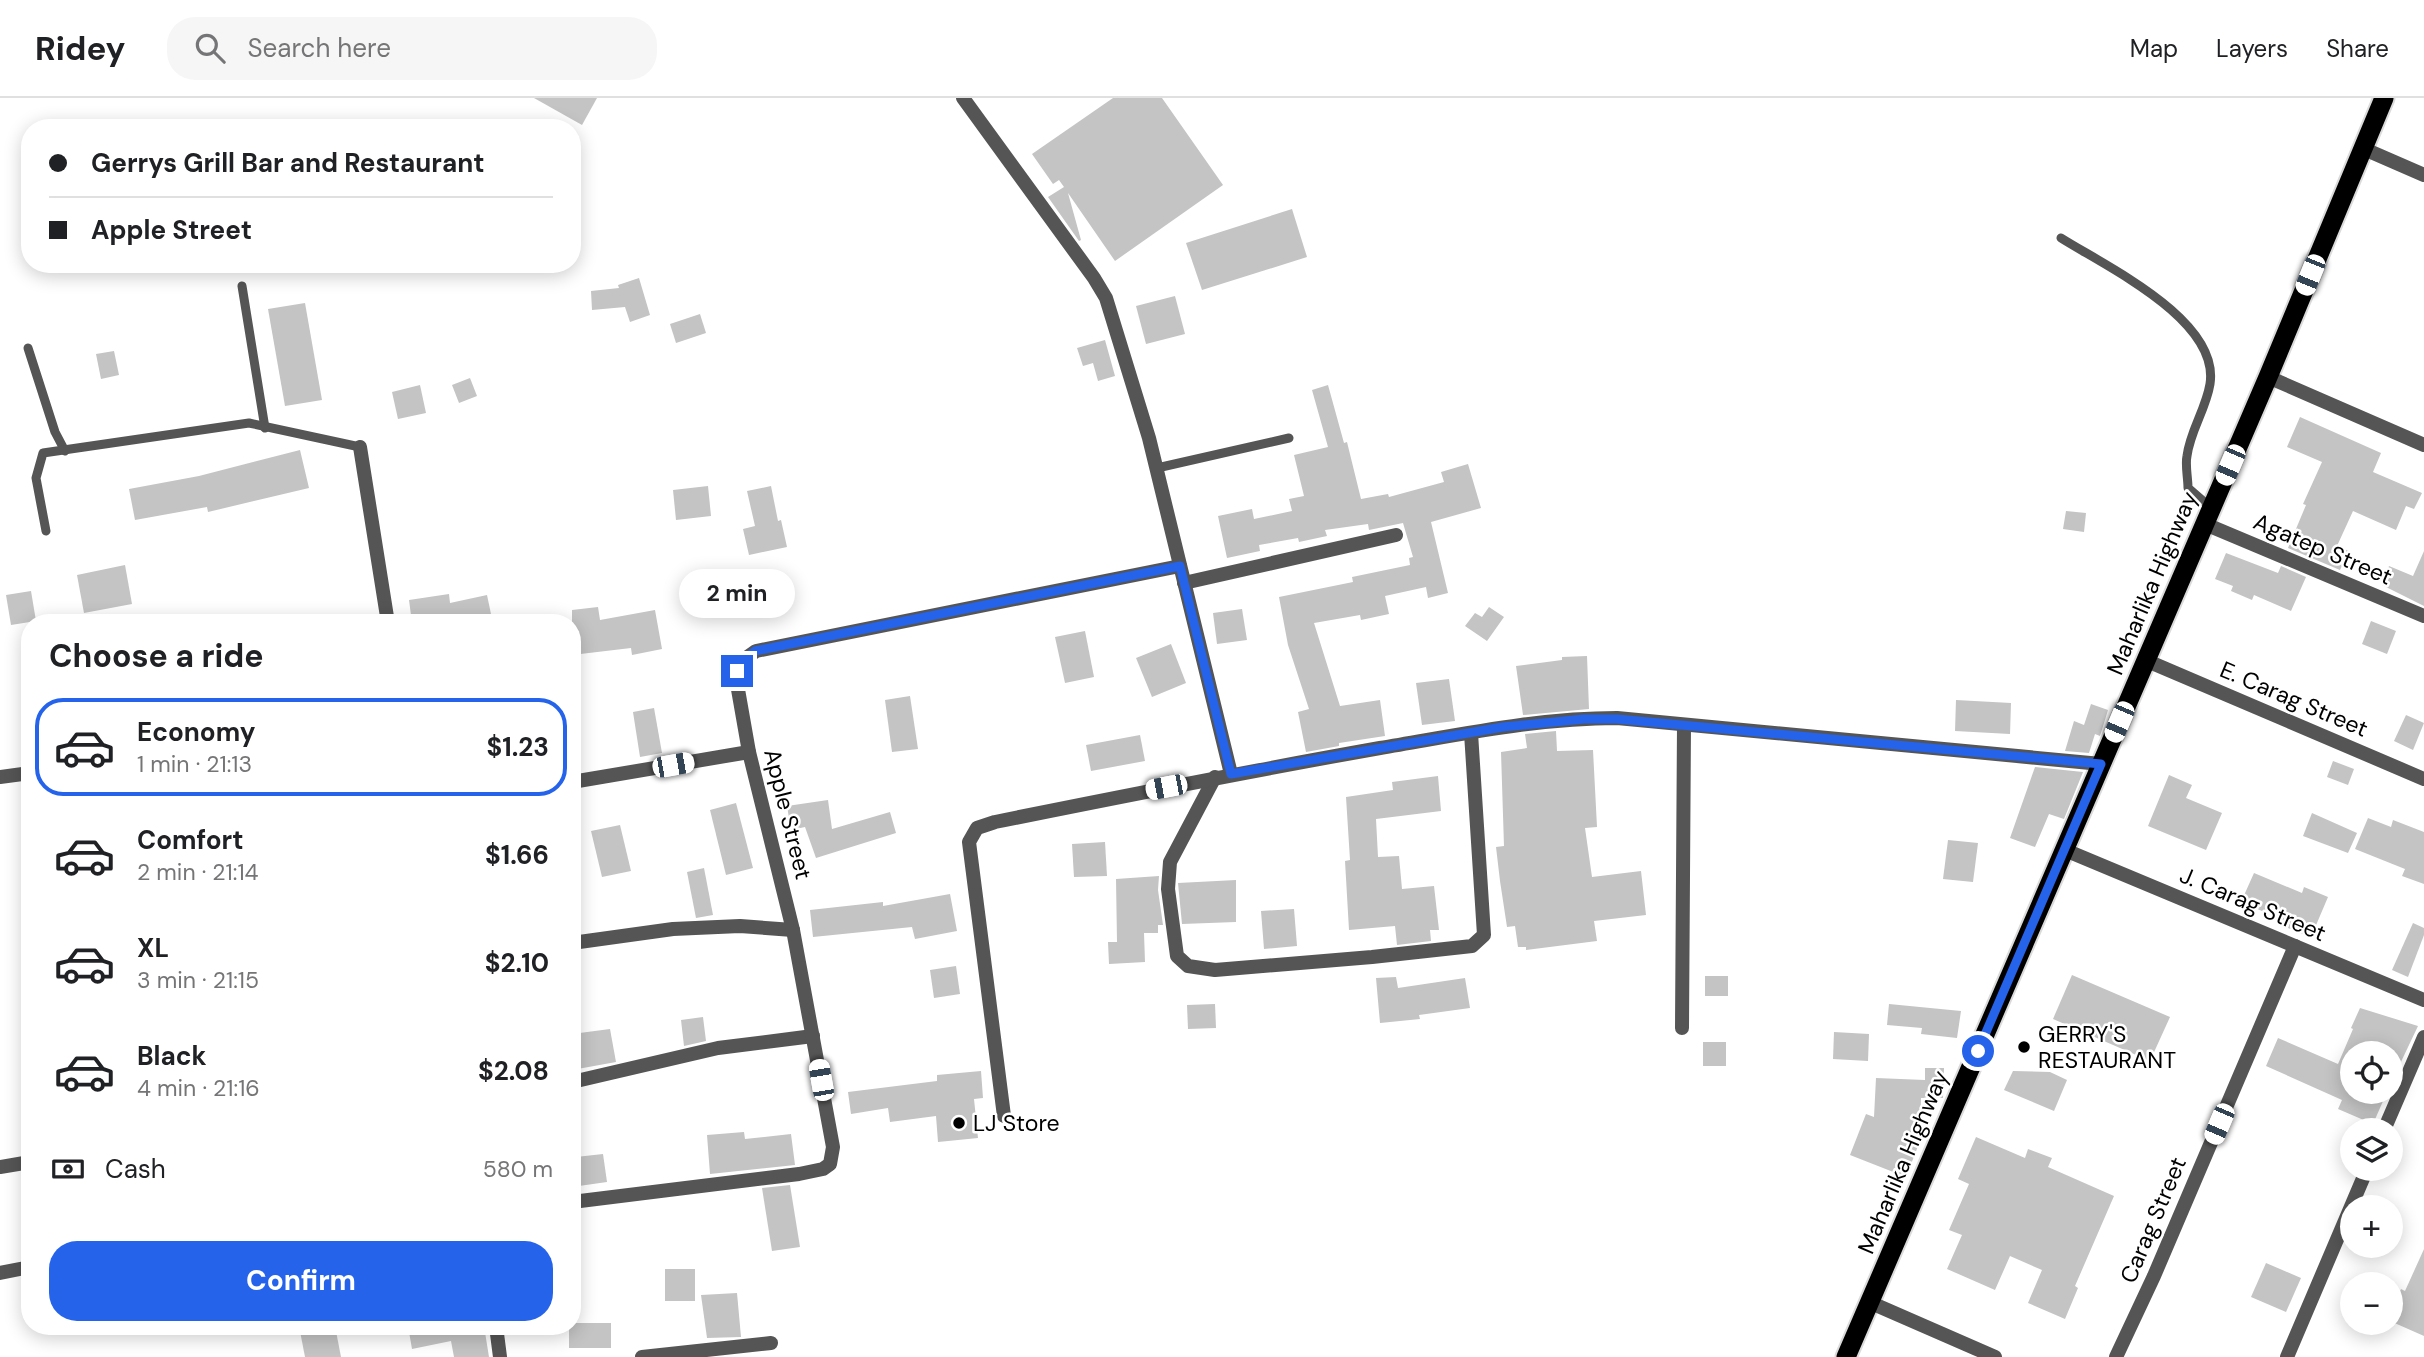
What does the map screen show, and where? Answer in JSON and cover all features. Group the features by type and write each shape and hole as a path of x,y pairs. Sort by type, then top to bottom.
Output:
{"highway":[{"name":"Maharlika Highway","path":"1846,1357 2268,377 2384,98"}],"street":[{"path":"963,98 1106,298 1116,324 1157,468 1231,774"},
{"path":"2362,148 2424,174"},
{"path":"2268,377 2424,444"},
{"path":"360,447 387,614"},
{"name":"Agatep Street","path":"2206,521 2424,616"},
{"path":"1184,583 1396,535"},
{"name":"Apple Street","path":"581,1201 823,1169 830,1164 833,1147 813,1036 793,930 749,751 737,671 739,663 755,651 1180,566"},
{"name":"E. Carag Street","path":"2145,660 2424,779"},
{"path":"1004,1116 969,842 977,828 995,822 1231,774 1503,727 1584,719 1617,719 2101,764"},
{"path":"1682,1028 1684,725"},
{"path":"1215,777 1170,862 1168,889 1177,956 1188,966 1215,970 1472,946 1484,935 1471,733"},
{"path":"581,780 749,751"},
{"path":"0,777 21,774"},
{"name":"J. Carag Street","path":"2065,850 2424,1000"},
{"path":"581,942 673,929 740,926 793,930"},
{"name":"Carag Street","path":"2116,1357 2154,1276 2295,946"},
{"path":"581,1080 706,1050 813,1036"},
{"path":"2389,1118 2424,1037"},
{"path":"0,1167 21,1164"},
{"path":"2287,1357 2362,1181"},
{"path":"0,1273 21,1269"},
{"path":"1869,1302 1995,1357"},
{"path":"497,1335 500,1357"},
{"path":"642,1357 727,1353 771,1343"}],"lane":[{"path":"2061,238 2167,304 2198,337 2207,355 2210,383 2186,456 2188,488 2206,521"},
{"path":"242,286 265,428"},
{"path":"28,348 55,432 65,451"},
{"path":"46,531 36,478 43,453 249,424 360,447"},
{"path":"1157,468 1289,438"}],"building":[{"path":"534,98 597,98 582,125 581,119 571,119"},
{"path":"1113,98 1162,98 1223,185 1115,261 1068,193 1081,240 1079,241 1048,197 1064,187 1059,180 1053,184 1032,154"},
{"path":"1292,209 1307,257 1202,290 1186,243"},
{"path":"639,278 650,315 630,322 625,307 592,310 591,291 619,288 618,285"},
{"path":"1175,296 1185,334 1146,344 1136,306"},
{"path":"305,303 322,400 285,406 268,309"},
{"path":"700,314 706,333 676,343 670,324"},
{"path":"1105,340 1115,376 1098,381 1093,363 1083,366 1077,348"},
{"path":"114,351 119,375 101,379 96,354"},
{"path":"470,378 477,396 459,403 452,385"},
{"path":"420,385 426,413 398,419 392,392"},
{"path":"1328,385 1344,443 1347,442 1361,499 1388,494 1389,497 1444,482 1441,472 1468,464 1481,508 1431,522 1448,593 1428,598 1426,587 1385,596 1389,614 1361,620 1360,615 1314,623 1340,706 1380,700 1385,736 1339,743 1339,746 1306,752 1298,712 1309,709 1288,645 1279,597 1353,582 1352,577 1410,565 1409,558 1413,557 1403,523 1369,530 1368,524 1325,530 1327,536 1299,542 1298,538 1259,545 1260,551 1227,558 1218,516 1252,509 1254,519 1292,511 1289,499 1304,496 1294,455 1328,447 1312,390"},
{"path":"2300,417 2381,453 2373,472 2422,493 2414,509 2406,506 2396,530 2353,511 2337,546 2349,551 2340,570 2288,548 2306,505 2303,504 2322,462 2287,447"},
{"path":"300,450 309,488 208,512 207,507 135,520 129,489 199,476"},
{"path":"708,486 711,516 676,520 673,490"},
{"path":"771,486 778,521 781,520 787,547 749,555 743,529 755,526 747,491"},
{"path":"2066,511 2086,513 2084,532 2063,529"},
{"path":"2424,551 2424,606 2382,585 2389,566 2413,576"},
{"path":"2226,553 2278,573 2281,566 2306,577 2291,611 2254,595 2252,600 2231,591 2233,586 2215,579"},
{"path":"125,565 132,604 84,613 77,575"},
{"path":"31,591 35,614 21,614 21,623 11,625 6,595"},
{"path":"449,594 450,603 487,595 491,614 411,614 409,600"},
{"path":"598,607 600,620 655,610 662,649 632,655 631,648 581,654 581,614 572,614 572,610"},
{"path":"1489,607 1504,617 1487,641 1465,626 1475,613 1482,617"},
{"path":"1242,609 1247,640 1217,644 1213,613"},
{"path":"2371,621 2396,631 2387,654 2362,644"},
{"path":"1085,631 1094,677 1065,683 1055,637"},
{"path":"1171,644 1186,683 1152,697 1136,658"},
{"path":"1587,656 1589,709 1523,715 1516,666 1562,660 1562,657"},
{"path":"1449,679 1455,721 1422,725 1416,683"},
{"path":"910,696 918,749 892,752 885,700"},
{"path":"1956,700 2011,703 2010,734 1955,731"},
{"path":"2091,704 2108,710 2100,736 2095,734 2089,753 2065,751 2074,721 2084,725"},
{"path":"654,708 662,753 640,757 633,712"},
{"path":"2406,715 2424,723 2413,750 2394,741"},
{"path":"1556,731 1557,751 1593,750 1597,827 1585,828 1592,877 1641,871 1646,915 1594,921 1597,941 1526,950 1526,947 1518,947 1515,926 1507,927 1500,881 1496,847 1504,846 1501,752 1527,748 1525,734"},
{"path":"1140,735 1145,761 1091,771 1086,745"},
{"path":"2333,761 2354,769 2348,785 2327,777"},
{"path":"2035,767 2083,772 2064,819 2049,814 2035,847 2010,838"},
{"path":"2169,775 2192,785 2186,798 2222,813 2206,850 2148,826"},
{"path":"1438,776 1441,811 1376,819 1378,857 1399,856 1402,889 1434,886 1439,930 1430,930 1431,941 1397,945 1395,926 1349,930 1345,861 1350,860 1346,797 1393,790 1392,782"},
{"path":"828,800 832,829 890,812 896,833 816,858 805,827 791,830 787,806"},
{"path":"736,803 753,868 726,875 710,810"},
{"path":"2312,813 2357,833 2348,853 2303,836"},
{"path":"2368,818 2391,827 2393,820 2424,832 2424,884 2402,876 2405,869 2355,849"},
{"path":"620,825 631,871 602,877 591,831"},
{"path":"1948,840 1978,843 1973,882 1943,879"},
{"path":"1105,842 1107,876 1074,877 1072,844"},
{"path":"704,868 713,915 696,918 687,872"},
{"path":"2254,873 2302,893 2304,887 2328,897 2311,937 2288,928 2290,923 2241,902"},
{"path":"1159,876 1158,890 1163,925 1158,925 1158,933 1144,933 1145,962 1109,964 1108,942 1117,942 1116,879"},
{"path":"1236,880 1236,922 1182,924 1178,883"},
{"path":"950,894 957,931 915,939 912,927 813,937 810,910 883,902 883,906"},
{"path":"1294,909 1297,946 1264,949 1261,911"},
{"path":"2413,923 2424,928 2424,935 2408,977 2392,970"},
{"path":"956,966 960,994 934,998 930,970"},
{"path":"2072,975 2170,1017 2150,1061 2053,1019"},
{"path":"1705,976 1728,976 1728,996 1705,996"},
{"path":"1396,977 1398,988 1465,978 1470,1008 1419,1015 1420,1019 1380,1023 1376,978"},
{"path":"1215,1004 1216,1028 1188,1029 1187,1005"},
{"path":"1889,1004 1961,1011 1957,1038 1921,1034 1922,1028 1887,1025"},
{"path":"2360,1008 2418,1026 2403,1058 2403,1041 2348,1041 2353,1029 2351,1028"},
{"path":"703,1017 706,1041 684,1046 681,1020"},
{"path":"610,1029 616,1062 581,1068 581,1033"},
{"path":"1834,1032 1869,1034 1868,1061 1833,1059"},
{"path":"2278,1038 2338,1064 2340,1059 2340,1099 2266,1066"},
{"path":"1703,1042 1726,1042 1726,1066 1703,1066"},
{"path":"1925,1068 1944,1068 1943,1098 1921,1098 1920,1141 1906,1177 1850,1155 1866,1114 1874,1117 1876,1078 1925,1080"},
{"path":"981,1071 983,1098 974,1099 978,1138 938,1142 936,1116 890,1122 888,1108 851,1114 848,1092 937,1081 937,1075"},
{"path":"2013,1071 2050,1072 2067,1080 2054,1111 2004,1090"},
{"path":"2340,1104 2382,1104 2376,1118 2359,1118 2338,1109"},
{"path":"744,1132 745,1139 791,1134 795,1165 710,1174 707,1135"},
{"path":"1976,1137 2025,1158 2028,1149 2052,1158 2048,1167 2114,1196 2075,1286 2078,1288 2065,1319 2028,1303 2042,1270 2010,1256 1995,1290 1947,1269 1962,1235 1949,1230 1969,1184 1958,1179"},
{"path":"603,1154 607,1182 581,1186 581,1156"},
{"path":"790,1185 800,1247 772,1251 762,1188"},
{"path":"2424,1249 2424,1336 2403,1327 2403,1290 2405,1291"},
{"path":"2266,1263 2301,1278 2286,1312 2251,1297"},
{"path":"665,1269 695,1269 695,1301 665,1301"},
{"path":"737,1293 741,1337 707,1338 701,1295"},
{"path":"581,1323 611,1323 611,1348 569,1348 569,1335 581,1335"},
{"path":"301,1335 337,1335 341,1357 305,1357"},
{"path":"410,1335 485,1335 489,1357 454,1357 451,1341 412,1349"}],"place":[{"name":"GERRY'S RESTAURANT","path":"2024,1047"},
{"name":"LJ Store","path":"959,1123"}],"route":[{"path":"737,671 739,663 755,651 1180,566 1231,774 1503,727 1584,719 1617,719 2101,764 1978,1051"}]}
